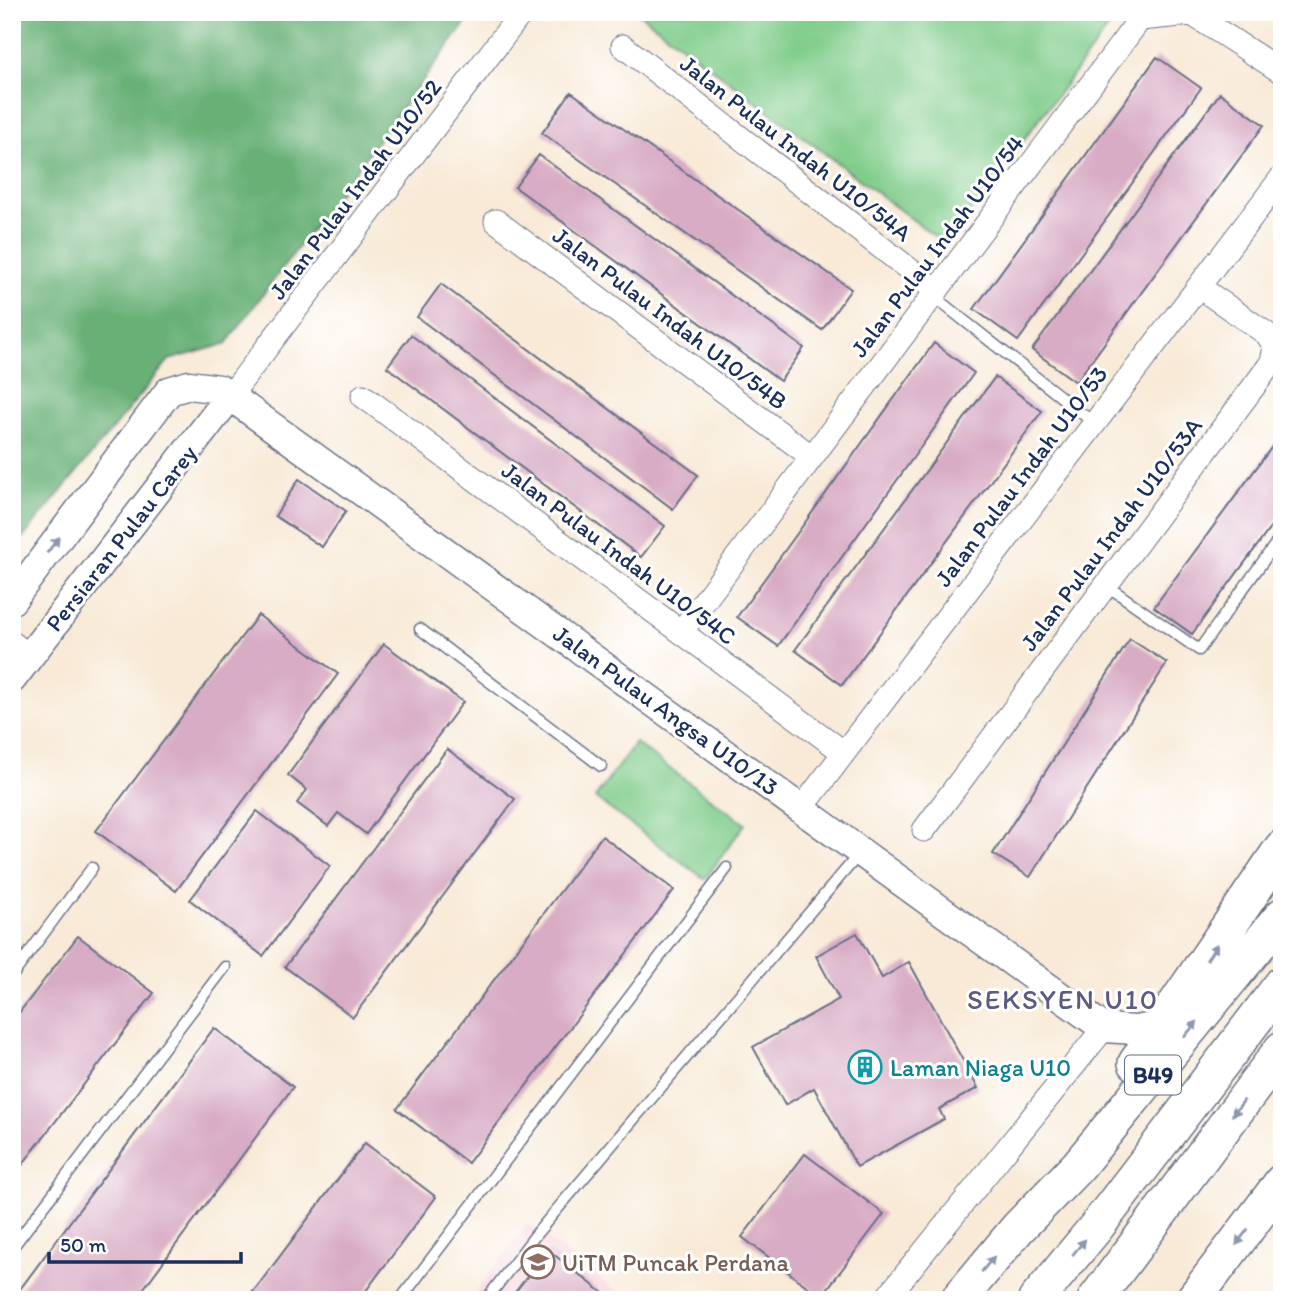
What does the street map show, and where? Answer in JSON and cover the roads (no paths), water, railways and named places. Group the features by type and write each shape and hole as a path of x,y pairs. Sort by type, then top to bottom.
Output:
{"main road":[{"path":"1018,1228 1163,1025 1282,848"},
{"name":"B49","path":"958,1300 1018,1228 1078,1166 1282,916"},
{"name":"B49","path":"1035,1300 1097,1226 1282,984"},
{"path":"1095,1300 1282,1049"},
{"path":"1193,1300 1282,1182"}],"street":[{"name":"Jalan Pulau Indah U10/52","path":"230,397 522,12"},
{"name":"Jalan Pulau Indah U10/54","path":"681,632 1140,19 1192,14 1282,72"},
{"name":"Jalan Pulau Indah U10/54A","path":"624,46 935,294"},
{"name":"Jalan Pulau Indah U10/53","path":"802,808 1282,177"},
{"name":"Jalan Pulau Indah U10/54B","path":"496,221 812,457"},
{"name":"Jalan Pulau Indah U10/53A","path":"924,830 1272,362 1279,347 1267,334 1199,287"},
{"name":"Jalan Pulau Angsa U10/13","path":"169,391 189,385 220,390 1104,1028"},
{"name":"Persiaran Pulau Carey","path":"12,600 169,391"},
{"name":"Jalan Pulau Indah U10/54C","path":"363,396 843,752"},
{"name":"Persiaran Pulau Carey","path":"12,679 21,650 230,397"},
{"path":"885,1300 1104,1028 1136,1030 1163,1025"}],"lane":[{"path":"935,294 1094,423"},
{"path":"1106,585 1199,650 1282,535"},
{"path":"420,629 601,766"},
{"path":"486,1300 537,1233 861,851"},
{"path":"12,976 92,868"},
{"path":"400,1300 727,868"},
{"path":"12,1248 225,967"}],"place":[{"name":"Laman Niaga U10","path":"865,1067"},
{"name":"UiTM Puncak Perdana","path":"538,1262"}],"district":[{"name":"SEKSYEN U10","path":"1063,999"}]}
